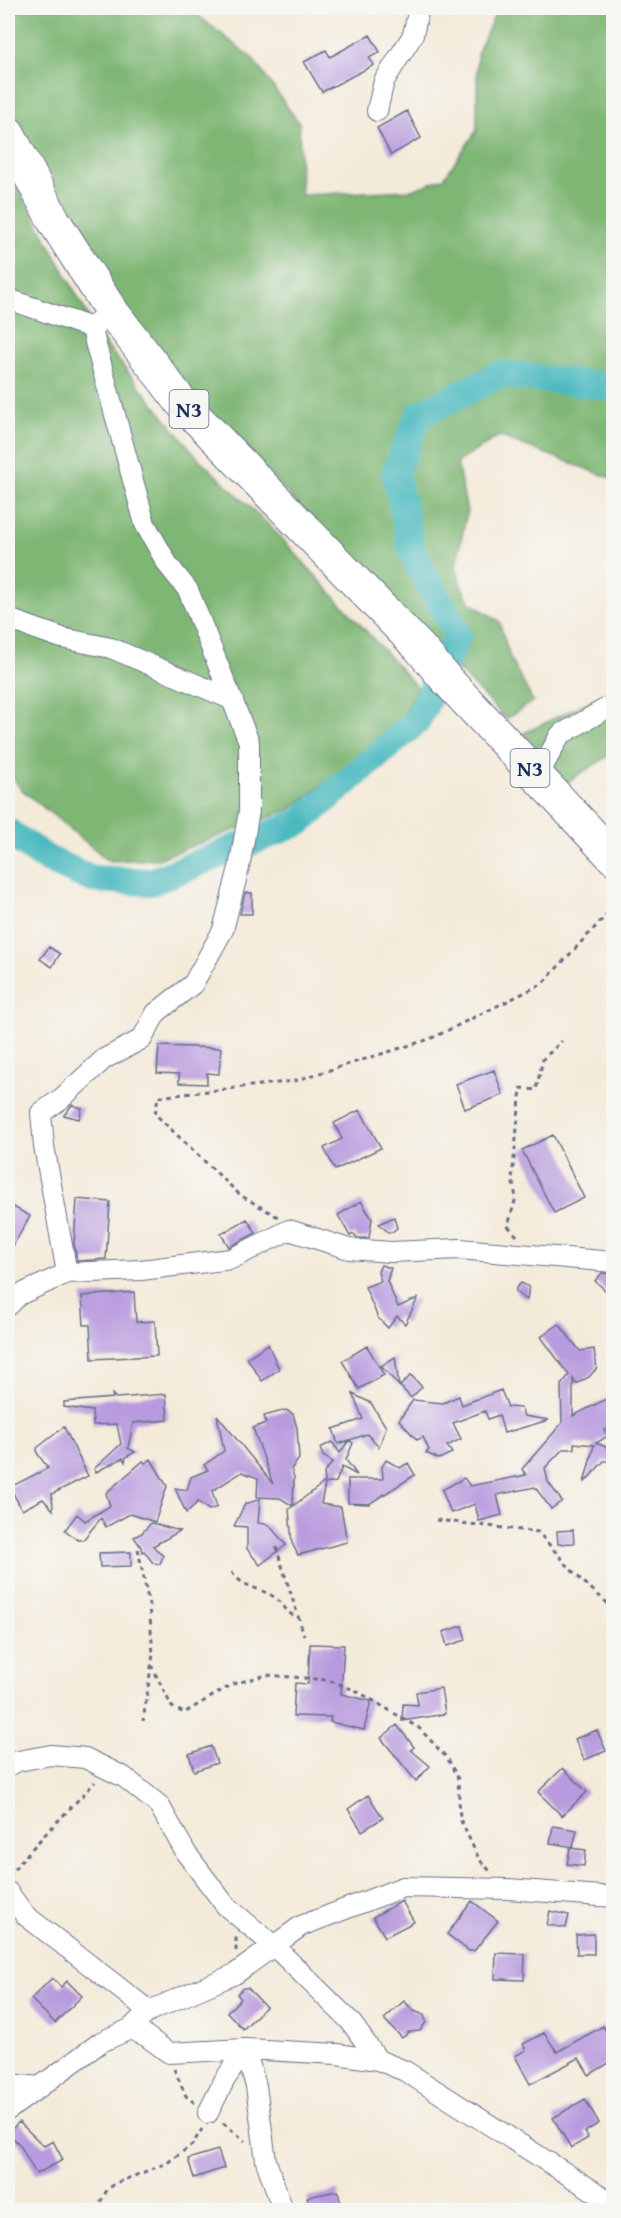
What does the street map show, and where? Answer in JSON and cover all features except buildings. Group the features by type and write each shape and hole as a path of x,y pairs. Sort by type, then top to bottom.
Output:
{"highway":[{"name":"N3","path":"8,133 101,318 419,647 446,679 614,858"}],"street":[{"path":"377,111 384,81 412,35 419,8"},
{"path":"8,299 101,318 145,524 168,565 188,590 249,742 249,812 239,868 223,930 193,984 156,1014 142,1039 104,1059 62,1098 41,1113 45,1155 67,1273"},
{"path":"8,619 62,638 111,648 233,700"},
{"path":"538,776 560,735 614,704"},
{"path":"8,1306 19,1294 67,1273 141,1270 231,1259 289,1230 349,1248 370,1251 459,1249 614,1262"},
{"path":"8,1766 18,1761 51,1755 85,1758 110,1769 159,1805 186,1853 226,1906 274,1946 350,2021 378,2060"},
{"path":"8,2110 101,2042 130,2029 149,2011 235,1974 301,1926 403,1887 508,1889 614,1897"},
{"path":"8,1892 25,1915 149,2011"},
{"path":"130,2029 146,2036 169,2053 245,2049 337,2054 378,2060 405,2072 614,2204"},
{"path":"208,2114 224,2081 245,2049"},
{"path":"245,2049 256,2086 266,2161 283,2211"},
{"path":"8,2084 40,2087"}],"path":[{"path":"280,1218 240,1195 155,1114 158,1097 294,1081 430,1039 542,984 614,907"},
{"path":"534,1255 508,1226 516,1197 512,1179 519,1103 521,1088 536,1090 543,1059 562,1041"},
{"path":"436,1520 538,1532 576,1575 614,1609"},
{"path":"276,1547 296,1617 304,1635"},
{"path":"138,1549 152,1631 151,1665 143,1721"},
{"path":"232,1572 238,1582 279,1600 291,1615 296,1617"},
{"path":"151,1665 172,1707 184,1713 233,1684 267,1675 328,1680 357,1691 419,1728 454,1768 458,1779 460,1819 479,1859 508,1889"},
{"path":"8,1885 11,1871 19,1861 110,1769"},
{"path":"235,1974 237,1923 241,1919"},
{"path":"8,1992 8,2019"},
{"path":"96,2211 107,2190 116,2183 167,2163 192,2145 208,2114"}],"green space":[{"path":"8,8 198,8 196,14 252,58 299,123 301,195 412,190 444,178 477,130 477,54 498,8 613,8 613,479 499,436 457,462 467,512 456,565 461,586 471,603 499,621 510,658 533,701 506,719 155,357 29,157 8,95"},
{"path":"8,169 101,339 197,457 273,529 417,687 400,724 291,809 158,859 109,861 21,789 8,771"},
{"path":"598,697 613,697 613,757 608,756 555,790 510,740"}],"waterway":[{"path":"8,832 47,859 92,879 151,882 300,822 417,721 458,635 413,554 395,473 419,415 501,374 614,387"}]}
